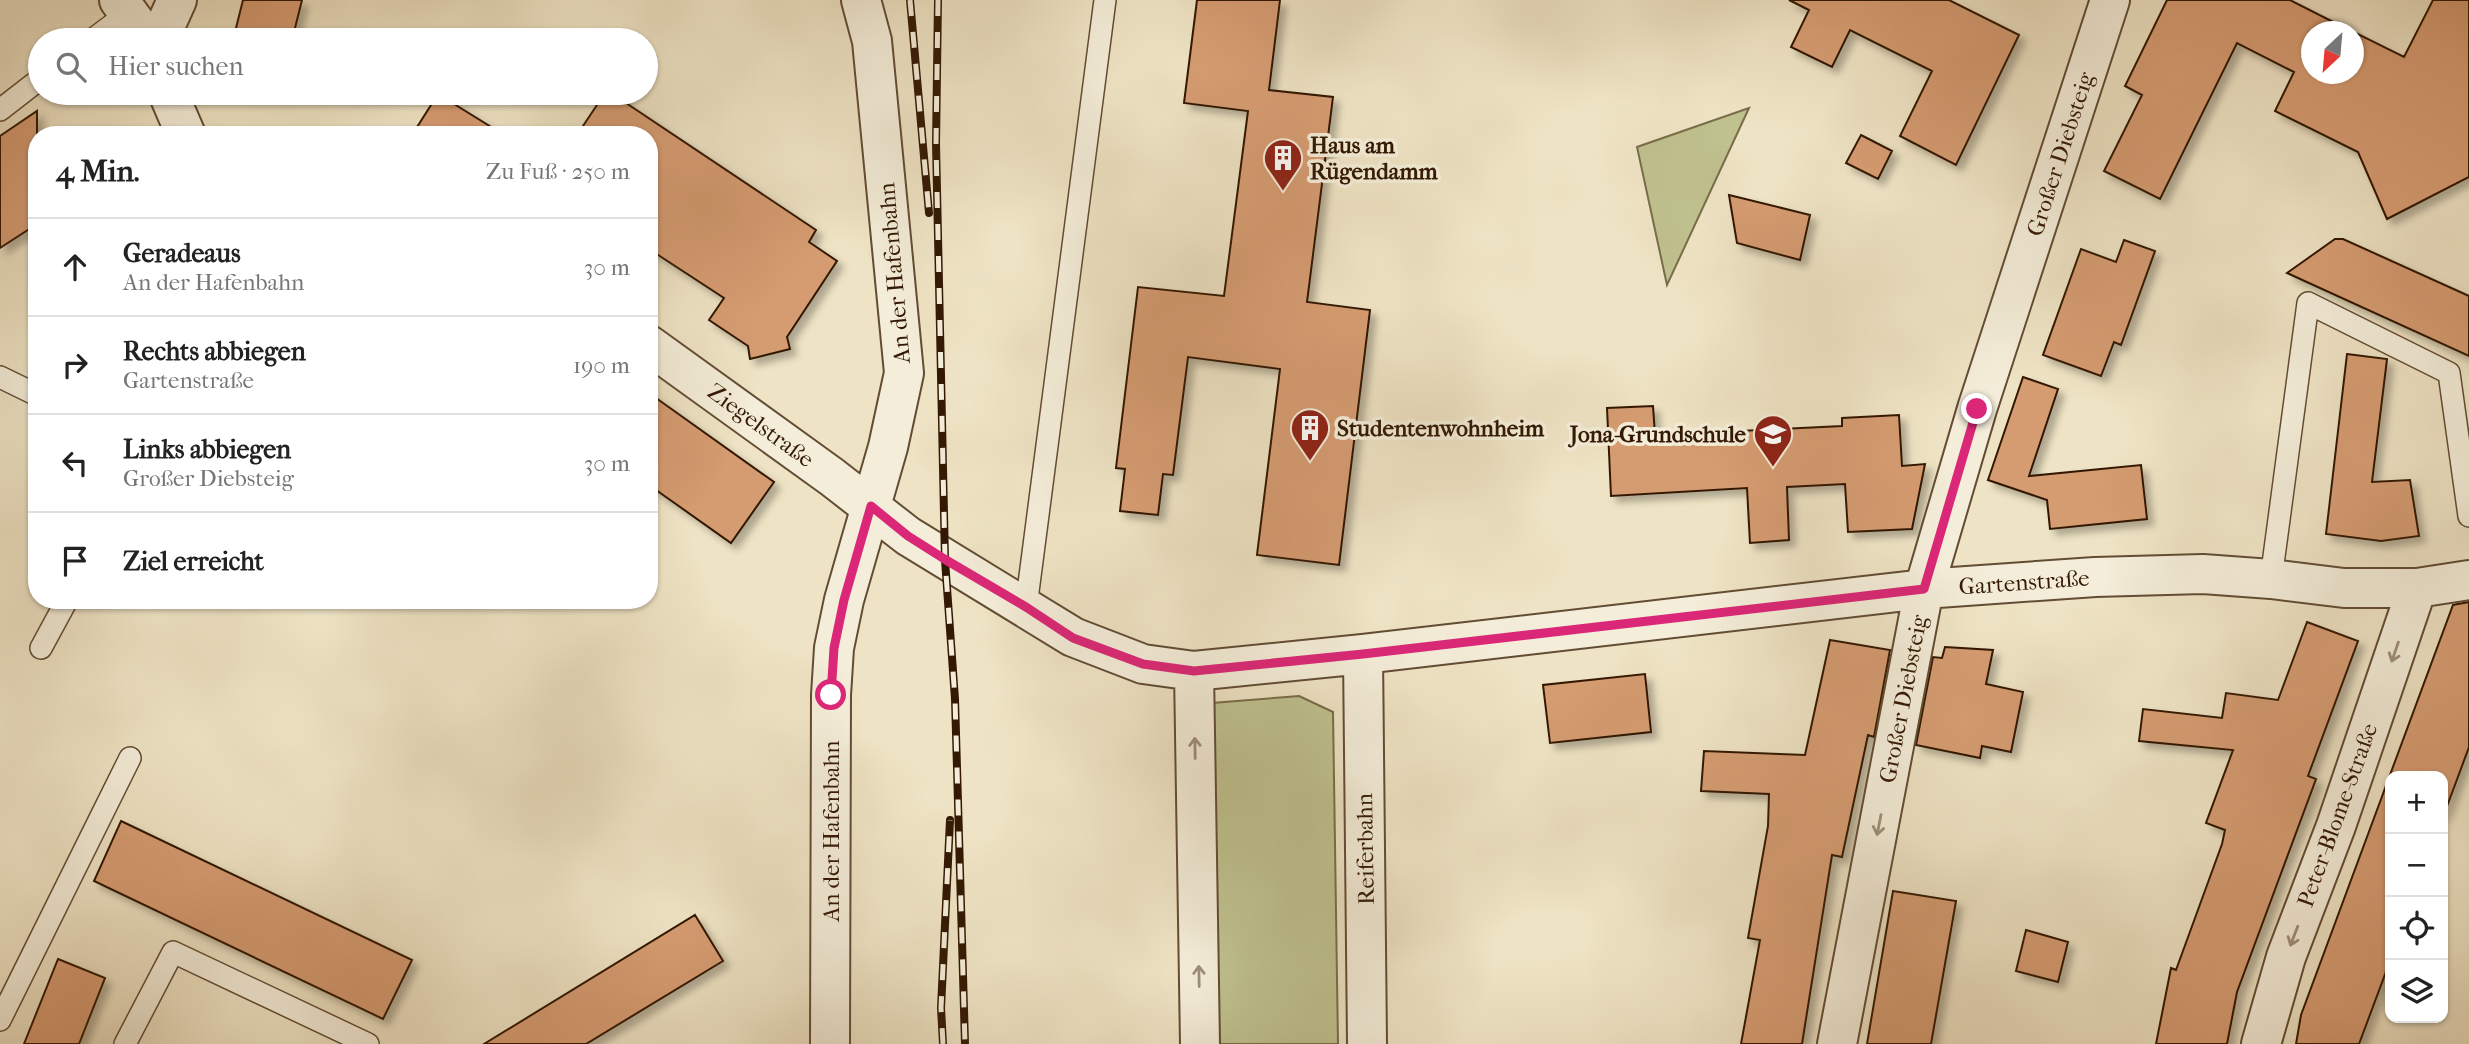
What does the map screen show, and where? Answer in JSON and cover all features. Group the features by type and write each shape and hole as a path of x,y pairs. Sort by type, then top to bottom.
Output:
{"street":[{"path":"164,28 177,0"},
{"name":"An der Hafenbahn","path":"830,1044 831,695 834,648 844,600 888,447 904,373 872,41 861,0"},
{"name":"Großer Diebsteig","path":"1837,1044 1924,589 1981,396 2110,0"},
{"path":"173,105 182,126"},
{"name":"Ziegelstraße","path":"658,352 871,506"},
{"name":"Gartenstraße","path":"871,506 908,536 1073,638 1143,664 1194,671 1924,589 2095,577 2203,574 2344,588 2417,588 2469,580"},
{"name":"Peter-Blome-Straße","path":"2261,1044 2286,957 2336,826 2417,588"},
{"name":"Reiferbahn","path":"1363,654 1367,1044"},
{"path":"1194,671 1200,1044"}],"lane":[{"path":"1026,607 1105,0"},
{"path":"114,28 132,18"},
{"path":"0,110 28,88"},
{"path":"2271,579 2308,303 2449,373 2469,516"},
{"path":"0,377 28,391"},
{"path":"41,648 62,609"},
{"path":"0,1020 130,758"},
{"path":"125,1044 173,952 368,1044"}],"green space":[{"path":"1749,108 1667,285 1637,147"},
{"path":"1299,696 1333,712 1338,1044 1207,1044 1212,703"}],"building":[{"path":"243,0 302,0 295,28 236,28"},
{"path":"1197,0 1280,0 1269,90 1333,97 1307,302 1370,310 1339,565 1257,555 1280,369 1188,357 1173,475 1163,474 1158,515 1120,511 1125,469 1116,468 1138,287 1224,296 1248,111 1184,103"},
{"path":"1789,0 1949,0 2019,35 1956,165 1900,136 1932,71 1850,30 1832,67 1791,47 1809,10"},
{"path":"2167,0 2290,0 2331,21 2301,21 2301,84 2364,84 2364,37 2404,57 2433,0 2469,0 2469,177 2387,219 2358,152 2275,111 2294,72 2237,43 2160,199 2104,171 2142,95 2125,86"},
{"path":"431,105 456,105 490,126 418,126"},
{"path":"597,105 629,105 816,230 809,242 837,261 787,337 790,349 750,359 748,346 709,320 724,298 658,255 658,126 583,126"},
{"path":"37,111 37,126 28,126 28,230 0,248 0,136"},
{"path":"1861,135 1892,151 1878,179 1846,163"},
{"path":"1729,195 1810,215 1800,260 1737,243"},
{"path":"2335,239 2343,239 2469,296 2469,356 2287,273"},
{"path":"2124,240 2155,251 2121,345 2114,342 2101,376 2043,355 2081,249 2116,262"},
{"path":"2347,354 2387,359 2372,482 2410,480 2419,536 2381,541 2326,534"},
{"path":"2023,377 2058,389 2029,476 2141,465 2147,519 2050,529 2047,500 1988,480"},
{"path":"658,399 774,482 731,543 658,491"},
{"path":"1653,406 1655,435 1842,426 1842,418 1899,415 1902,466 1925,464 1912,529 1848,532 1845,484 1787,487 1789,540 1750,543 1747,488 1611,496 1607,408"},
{"path":"2469,602 2469,747 2448,804 2448,771 2391,771 2453,605"},
{"path":"2307,622 2358,641 2308,776 2316,779 2237,992 2227,1044 2156,1044 2171,968 2176,970 2222,844 2225,830 2206,823 2233,750 2139,741 2143,709 2222,718 2226,693 2278,700"},
{"path":"1830,640 1890,650 1874,737 1868,735 1842,857 1832,855 1802,1044 1741,1044 1760,940 1748,938 1768,826 1769,794 1701,791 1704,751 1805,755"},
{"path":"1945,647 1993,650 1986,684 2023,692 2011,752 1982,746 1980,758 1916,745 1933,657 1942,658"},
{"path":"1645,674 1651,732 1550,743 1543,685"},
{"path":"2385,788 2385,974 2359,1044 2296,1044 2301,1015"},
{"path":"121,821 412,960 383,1019 94,881"},
{"path":"1893,891 1956,901 1931,1044 1867,1044"},
{"path":"695,915 723,961 586,1044 484,1044"},
{"path":"2026,930 2068,942 2058,982 2016,971"},
{"path":"58,959 105,978 79,1044 24,1044"}],"railway":[{"path":"910,0 929,213"},
{"path":"938,0 936,144 945,560 955,699 965,1044"},
{"path":"943,1044 941,1008 950,820"}],"place":[{"name":"Haus am Rügendamm","path":"1283,192"},
{"name":"Studentenwohnheim","path":"1310,462"},
{"name":"Jona-Grundschule","path":"1773,468"}],"route":[{"path":"831,695 834,648 844,600 871,506 908,536 1073,638 1143,664 1194,671 1924,589 1977,409"}]}
